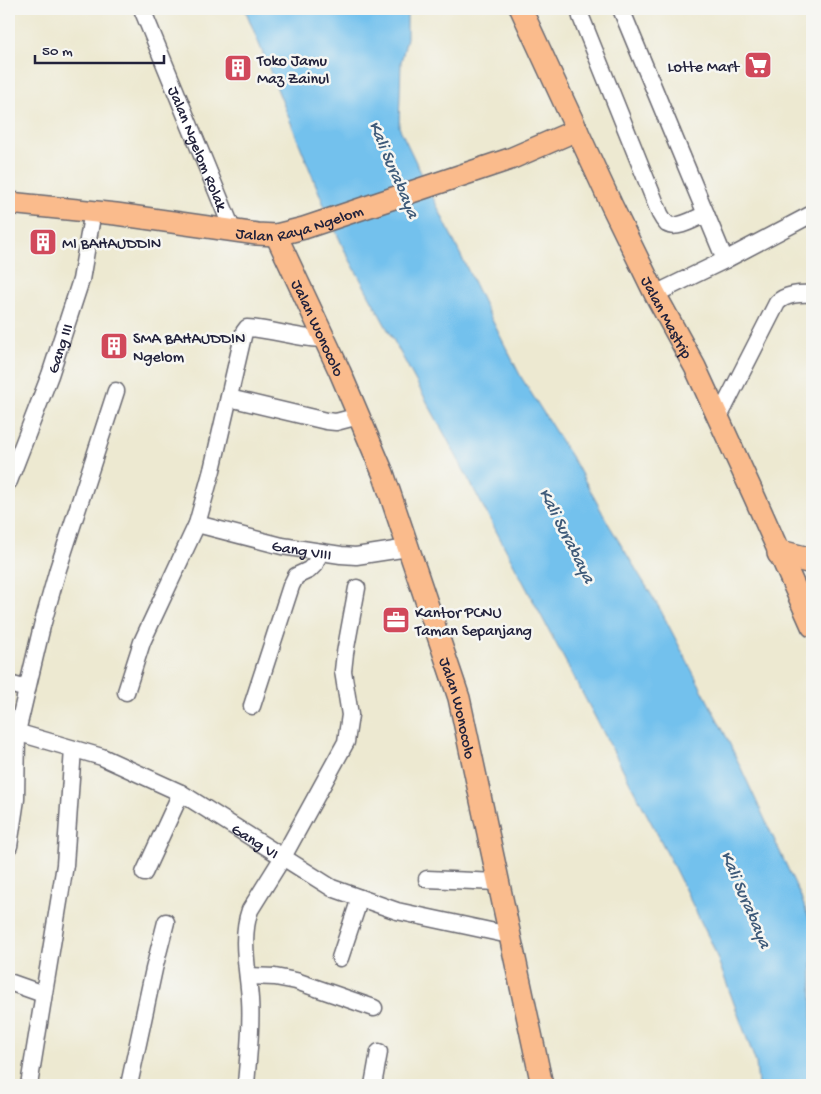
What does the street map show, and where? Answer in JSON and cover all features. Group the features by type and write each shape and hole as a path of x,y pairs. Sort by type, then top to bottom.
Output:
{"highway":[{"path":"780,553 812,560"}],"main road":[{"name":"Jalan Mastrip","path":"521,9 612,206 655,294 695,367 812,626"},
{"name":"Jalan Raya Ngelom","path":"9,203 93,211 233,231 276,235 304,228 510,159 577,130"},
{"name":"Jalan Wonocolo","path":"276,235 359,416 383,474 458,698 542,1085"}],"street":[{"name":"Jalan Ngelom Rolak","path":"142,9 233,231"},
{"path":"578,9 660,214 665,222 676,226 706,214"},
{"path":"621,9 725,260"},
{"name":"Gang III","path":"9,481 50,375 82,280 93,211"},
{"path":"655,294 812,214"},
{"path":"718,419 780,299 791,295 812,294"},
{"path":"126,692 142,642 197,524 212,470 244,332 247,328 255,328 299,337 324,339"},
{"path":"9,846 16,799 13,731 27,689 58,569 116,391"},
{"path":"229,398 326,421 336,422 359,416"},
{"name":"Gang VIII","path":"197,524 282,546 341,555 356,556 408,548"},
{"path":"252,706 291,586 296,576 309,570 315,564 320,552"},
{"path":"246,1085 250,1001 245,946 246,920 346,742 350,715 343,671 357,588"},
{"path":"9,684 27,689"},
{"name":"Gang VI","path":"13,731 102,758 181,793 332,888 397,911 509,935"},
{"path":"29,1085 66,865 72,749"},
{"path":"144,873 181,793"},
{"path":"427,878 498,882"},
{"path":"340,958 360,898"},
{"path":"129,1085 166,922"},
{"path":"248,976 296,981 374,1008"},
{"path":"9,982 44,994"},
{"path":"373,1085 378,1052"}],"water":[{"name":"Kali Surabaya","path":"245,9 407,9 407,38 401,62 399,127 521,377 577,466 609,525 660,609 727,738 801,897 812,927 812,1085 758,1085 756,1063 712,944 660,839 344,249 324,205"}],"place":[{"name":"Lotte Mart","path":"758,65"},
{"name":"Toko Jamu Maz Zainul","path":"238,68"},
{"name":"MI BAHAUDDIN","path":"43,242"},
{"name":"SMA BAHAUDDIN Ngelom","path":"114,346"},
{"name":"Kantor PCNU Taman Sepanjang","path":"396,620"}]}
